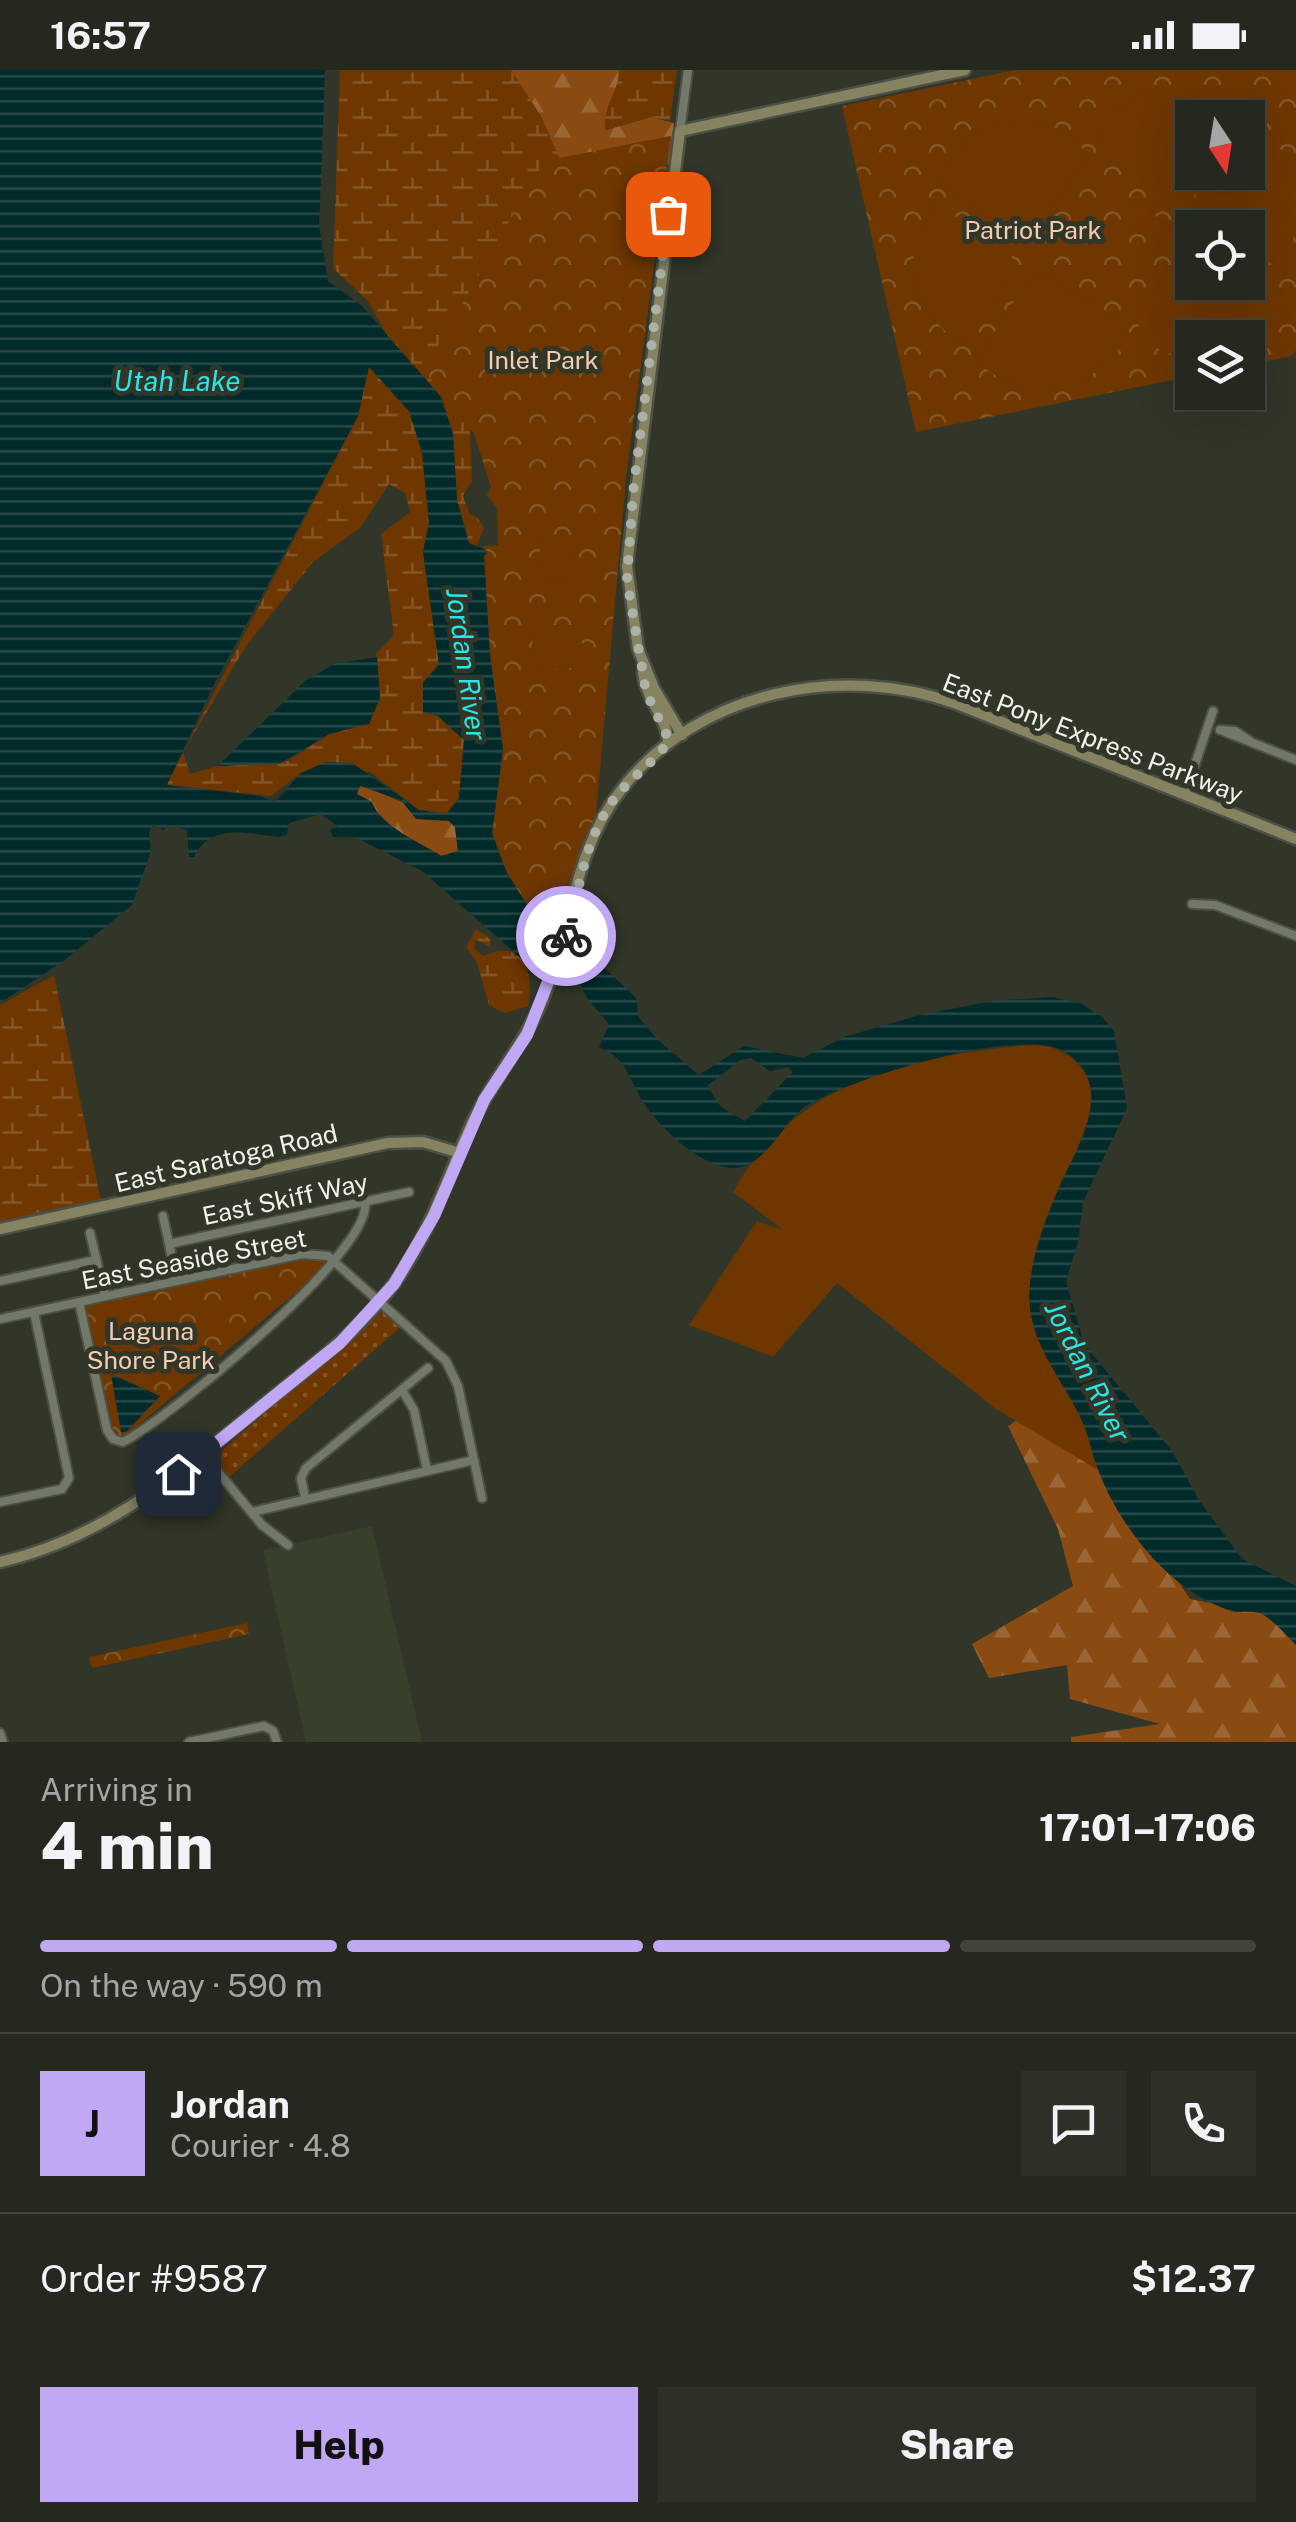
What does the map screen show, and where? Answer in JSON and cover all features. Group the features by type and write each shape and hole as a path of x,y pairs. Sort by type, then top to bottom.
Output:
{"main road":[{"path":"668,744 668,732 646,695 629,608 628,548 680,131 960,71"},
{"path":"642,659 682,735"},
{"name":"East Pony Express Parkway","path":"434,1216 460,1153 498,1079 524,1041 553,974 582,864 596,828 627,782 668,744 726,710 779,692 824,685 882,686 958,704 1296,838"},
{"name":"East Pony Express Parkway","path":"0,1562 50,1548 110,1522 203,1454 340,1343 381,1300 434,1216 455,1180 498,1079"},
{"name":"East Saratoga Road","path":"0,1229 388,1143 423,1142 460,1153"}],"street":[{"path":"680,131 688,70"},
{"path":"1185,794 1211,727 1213,711"},
{"path":"1211,727 1296,760"},
{"path":"1192,904 1215,905 1296,936"},
{"name":"East Skiff Way","path":"169,1244 409,1192"},
{"path":"78,1302 107,1430 116,1441 130,1438 259,1335 337,1261 366,1217 366,1202"},
{"path":"163,1216 177,1281"},
{"path":"90,1232 105,1296"},
{"name":"East Seaside Street","path":"0,1319 302,1254 322,1254 337,1261 446,1361 458,1386 482,1498"},
{"path":"0,1281 96,1260"},
{"path":"0,1502 62,1490 67,1484 34,1312"},
{"path":"305,1497 301,1478 306,1468 428,1368"},
{"path":"402,1390 414,1410 427,1470"},
{"path":"203,1454 252,1512 288,1545"},
{"path":"252,1512 474,1460"},
{"path":"188,1742 260,1726 273,1731 276,1742"}],"shaded area":[{"path":"372,1526 422,1742 306,1742 263,1550"}],"green space":[{"path":"340,70 511,70 541,116 572,187 603,156 631,144 644,141 659,163 469,411 472,481 463,496 470,515 477,517 484,528 476,547 469,543 457,500 453,434 441,397 389,339 368,301 333,268"},
{"path":"509,70 619,70 606,130 651,117 674,123 669,164 572,188"},
{"path":"619,70 677,70 670,121 651,117 605,130"},
{"name":"Patriot Park","path":"1015,70 1296,70 1296,350 1292,356 1265,362 1265,320 1175,320 1175,379 916,432 842,106"},
{"path":"1173,84 1223,100 1175,100 1175,190 1198,190 1191,200 1176,203 1102,157 1097,137 1112,116 1149,92"},
{"path":"1017,119 1042,121 1080,140 1084,159 1036,232 1020,236 938,183 952,158 969,140 990,127"},
{"name":"Inlet Park","path":"671,136 626,478 596,815 580,855 558,938 546,932 544,921 527,905 506,871 492,833 503,749 490,656 484,556 487,551 482,546 498,545 497,508 487,495 491,487 474,434 424,370 544,161"},
{"path":"1265,139 1285,153 1296,171 1294,239 1286,273 1265,260 1265,210 1207,209 1219,190 1265,190"},
{"path":"1134,202 1171,226 1158,245 1121,221"},
{"path":"934,203 1010,251 1014,268 965,345 932,317 915,282 916,243"},
{"path":"1175,257 1175,300 1265,300 1265,282 1283,294 1274,316 1265,325 1265,320 1175,320 1175,354 1150,342 1137,318"},
{"path":"1046,274 1119,321 1124,342 1092,374 1055,388 1035,389 995,375 976,361 1029,278"},
{"path":"368,366 409,411 422,452 429,523 423,552 439,664 438,716 464,740 460,798 446,814 419,810 370,772 301,773 271,796 166,785 183,752 190,774 218,766 288,761 329,734 369,723 380,698 376,654 394,635 381,534 410,512 405,493 389,484 360,528 314,561 246,646 184,750 358,416"},
{"path":"541,534 574,536 571,582 539,580"},
{"path":"531,626 582,626 582,661 575,668 535,671"},
{"path":"360,785 449,821 455,827 458,851 442,856 402,833 383,819 372,802 356,794"},
{"path":"476,929 490,939 491,947 476,940 474,948 483,956 507,951 523,961 529,981 528,1006 504,1013 489,1005 477,962 466,947"},
{"path":"54,975 101,1200 0,1224 0,1005"},
{"path":"1042,1044 1068,1055 1083,1070 1090,1087 1091,1106 1036,1250 1030,1283 1031,1315 1040,1344 1084,1425 1098,1470 996,1409 837,1283 773,1357 689,1325 757,1221 783,1230 733,1192 760,1153 791,1121 866,1078 907,1065 996,1048"},
{"name":"Laguna Shore Park","path":"310,1256 331,1263 124,1437 112,1434 84,1306"},
{"path":"386,1308 403,1325 228,1478 212,1459"},
{"path":"1055,1396 1190,1599 1282,1617 1296,1629 1296,1742 1071,1742 1071,1737 1160,1724 1070,1699 1067,1665 989,1678 972,1644 1073,1586 1058,1529 1008,1426"},
{"path":"247,1623 249,1634 92,1668 89,1657"}],"water":[{"name":"Utah Lake","path":"0,70 325,70 319,226 328,281 362,306 441,397 453,434 457,500 469,543 488,551 484,556 490,656 503,749 492,833 506,871 527,905 544,921 546,932 591,955 636,998 639,1018 659,1041 699,1075 744,1046 803,1058 844,1037 920,1015 993,1001 1053,997 1082,1004 1102,1017 1114,1031 1127,1108 1083,1202 1078,1242 1066,1281 1084,1344 1172,1451 1199,1500 1242,1559 1296,1586 1296,1645 1262,1614 1232,1611 1195,1594 1144,1548 1112,1501 1083,1423 1034,1328 1030,1283 1036,1250 1082,1138 1091,1101 1090,1084 1082,1068 1067,1053 1045,1046 1014,1045 977,1049 896,1069 806,1106 755,1161 733,1168 721,1166 695,1154 671,1135 644,1103 622,1063 599,1047 609,1025 580,982 563,971 521,958 422,871 355,837 333,837 330,829 339,827 321,814 289,823 287,834 280,837 220,834 201,846 194,857 189,857 187,830 169,826 163,830 153,824 149,832 151,851 132,905 66,959 0,1003","holes":["369,367 409,411 422,452 429,523 423,552 439,664 423,683 423,712 438,716 464,740 459,798 446,814 419,810 352,763 326,762 301,773 275,802 260,796 167,785 212,688 358,416","360,786 401,800 416,819 449,821 455,827 458,851 441,856 412,840 383,819 372,802 357,794","751,1058 770,1071 788,1067 793,1072 745,1121 721,1107 707,1086 740,1060"]},
{"path":"377,657 380,698 369,724 329,734 279,764 218,766 305,681 334,664"},
{"path":"111,1374 160,1396 126,1432 121,1432"}],"way so far":[{"path":"566,936 582,864 596,828 627,782 669,740 646,692 627,580 633,493 668,214"}],"route":[{"path":"178,1474 340,1343 394,1284 434,1216 484,1100 527,1035 566,936"}],"water label":[{"name":"Jordan River","path":"467,664"},
{"name":"Jordan River","path":"1088,1371"}]}
